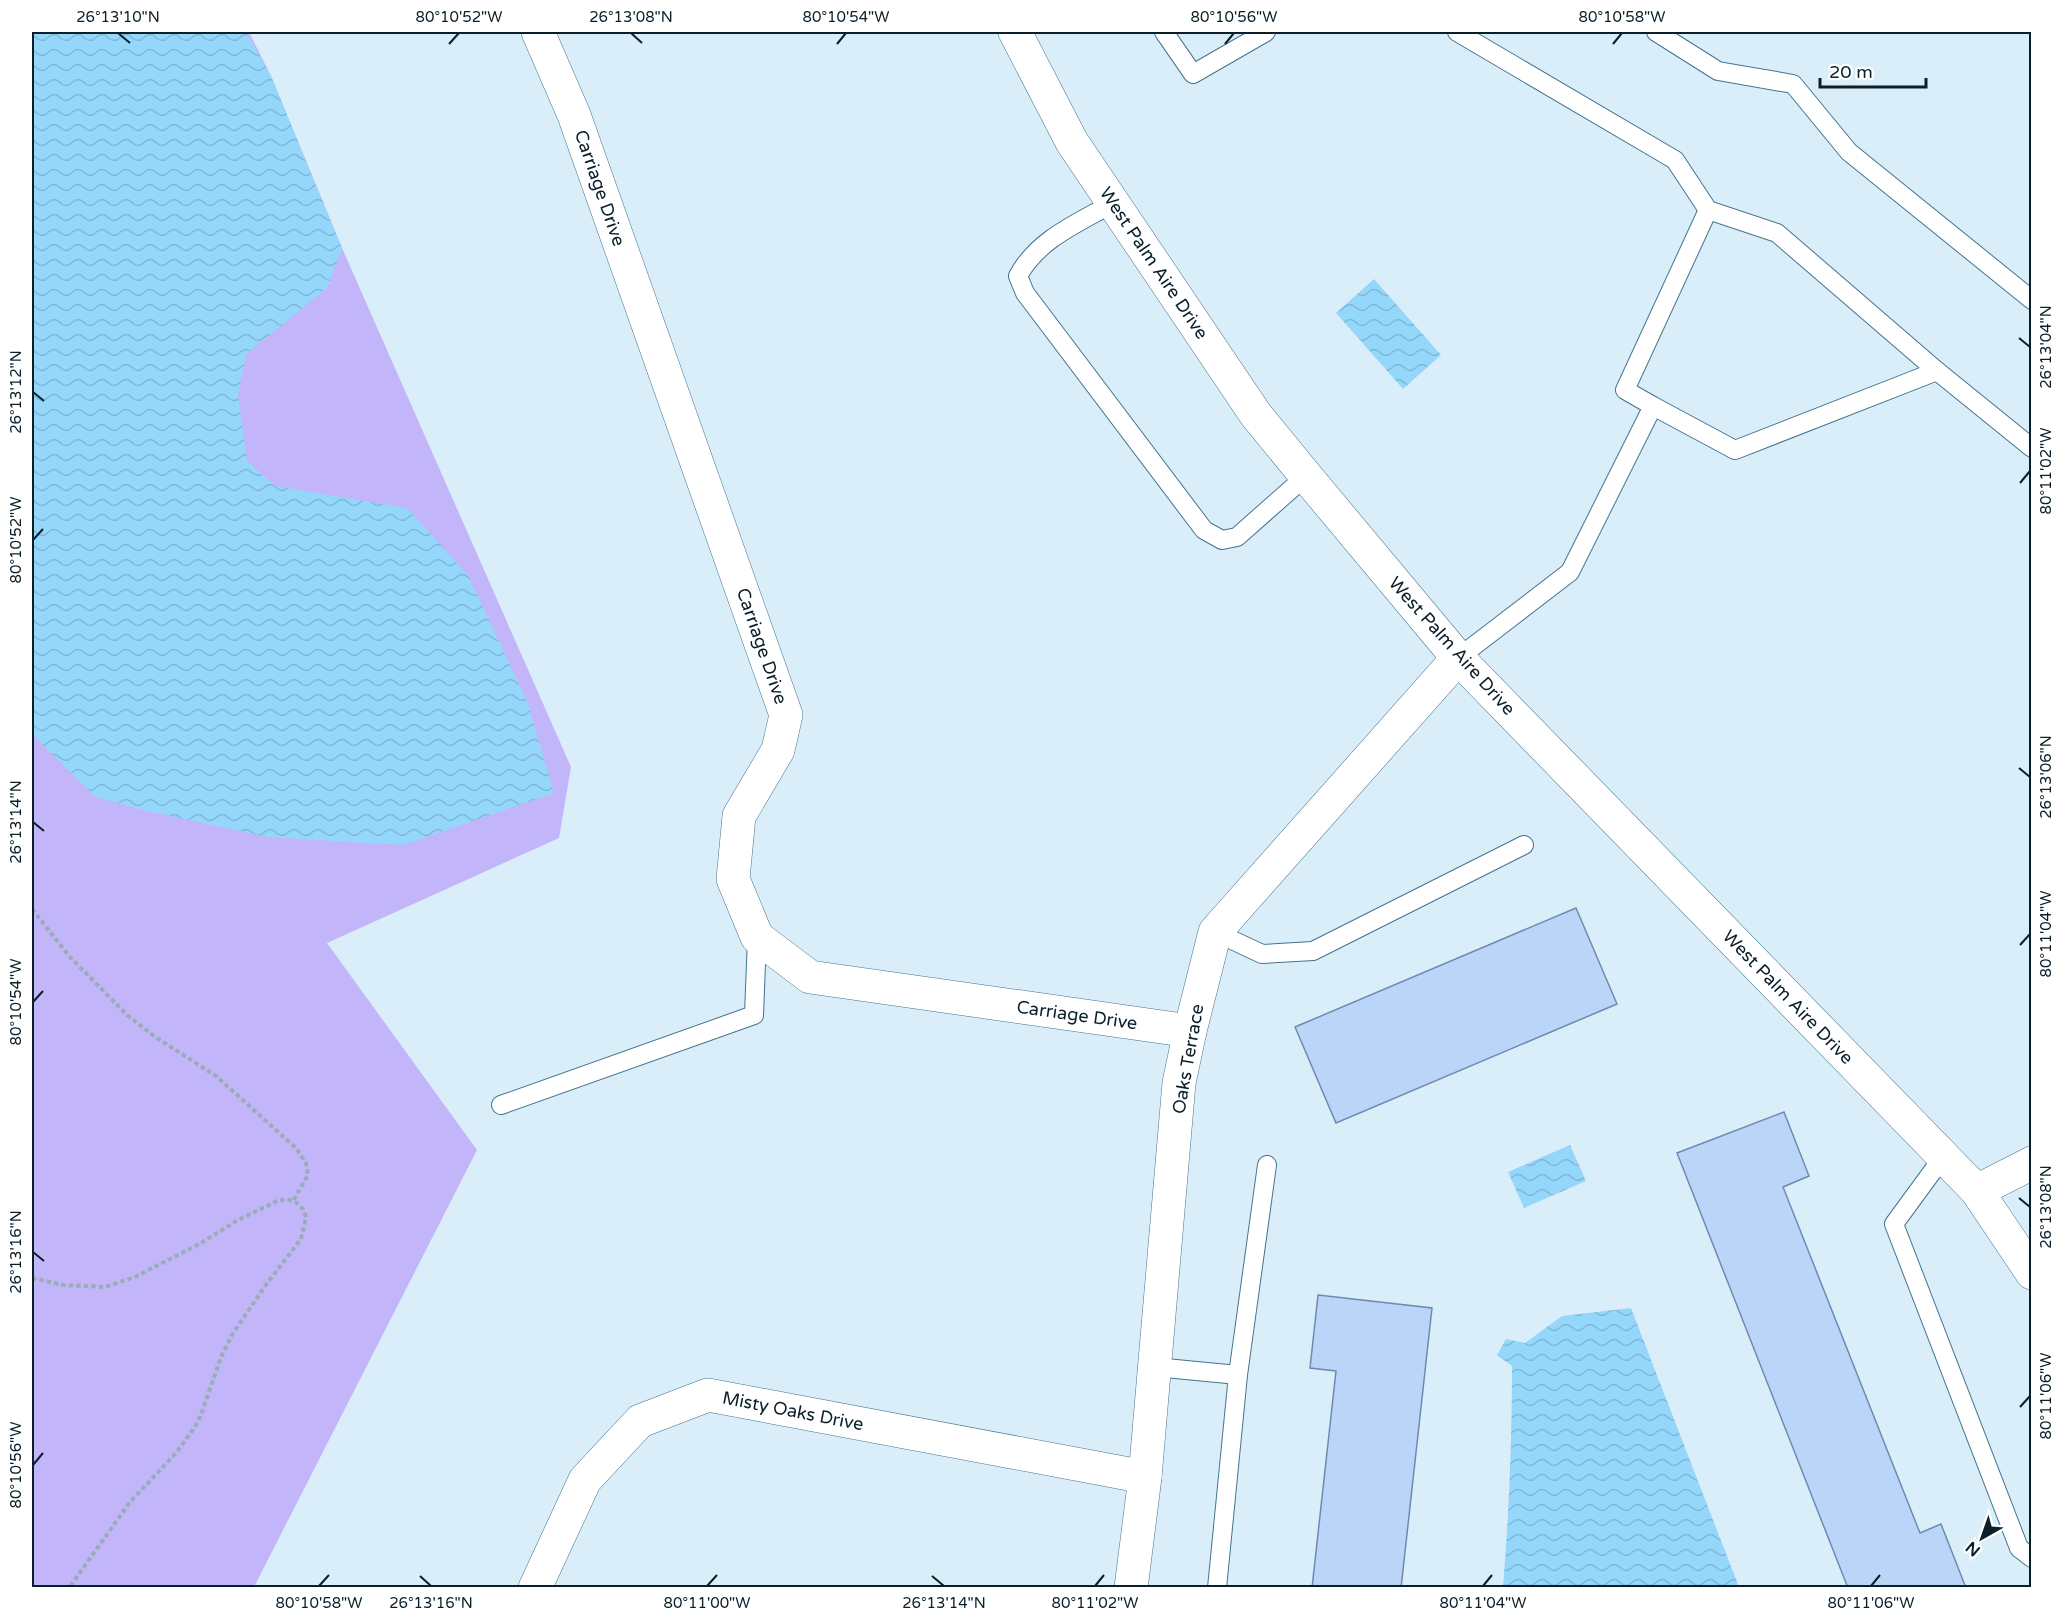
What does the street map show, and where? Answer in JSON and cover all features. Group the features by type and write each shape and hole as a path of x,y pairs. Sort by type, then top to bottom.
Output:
{"street":[{"name":"Carriage Drive","path":"538,32 574,115 786,715 778,750 739,816 733,879 757,938 810,978 1190,1031"},
{"name":"West Palm Aire Drive","path":"1015,32 1072,142 1256,415 1458,658 1977,1191 2031,1273"},
{"name":"Oaks Terrace","path":"1131,1587 1145,1477 1179,1083 1215,932 1458,658"},
{"path":"1977,1191 2031,1163"},
{"name":"Misty Oaks Drive","path":"535,1587 585,1480 640,1420 708,1395 1145,1477"}],"lane":[{"path":"1164,32 1192,74 1266,32"},
{"path":"1457,32 1675,160 1708,210 1777,233 2031,448"},
{"path":"1656,32 1718,71 1793,84 1849,152 2031,300"},
{"path":"1113,202 1043,243 1025,262 1018,276 1025,293 1204,530 1222,540 1237,537 1306,476"},
{"path":"1708,210 1626,390 1735,450 1937,370"},
{"path":"1458,658 1570,572 1653,406"},
{"path":"1215,932 1262,954 1312,951 1524,845"},
{"path":"501,1105 754,1015 757,938"},
{"path":"1943,1157 1894,1224 2019,1548 2031,1558"},
{"path":"1217,1587 1238,1375 1267,1165"},
{"path":"1155,1367 1238,1375"}],"path":[{"path":"32,909 76,964 127,1016 216,1076 296,1148 306,1163 308,1175 293,1201"},
{"path":"32,1278 63,1285 105,1287 120,1283 183,1252 279,1200 293,1201 303,1209 306,1217 301,1239 232,1335 221,1357 195,1427 176,1453 130,1502 69,1587"}],"shaded area":[{"path":"32,32 249,32 271,76 342,248 571,767 559,838 327,943 477,1150 254,1587 32,1588"}],"water":[{"path":"32,32 246,32 271,76 342,248 327,288 246,354 238,394 247,461 275,486 407,508 468,575 528,704 554,793 403,845 267,837 147,811 95,797 32,734"},
{"path":"1374,279 1441,355 1403,389 1336,313"},
{"path":"1570,1145 1586,1181 1524,1208 1508,1172"},
{"path":"1631,1308 1739,1587 1503,1587 1510,1477 1512,1366 1497,1355 1506,1339 1525,1343 1562,1316"}],"building":[{"path":"1576,908 1617,1004 1336,1123 1295,1027"},
{"path":"1784,1112 1809,1176 1783,1187 1920,1533 1941,1524 1966,1588 1848,1588 1677,1153"},
{"path":"1318,1295 1432,1308 1401,1588 1312,1588 1336,1371 1310,1368"}]}
